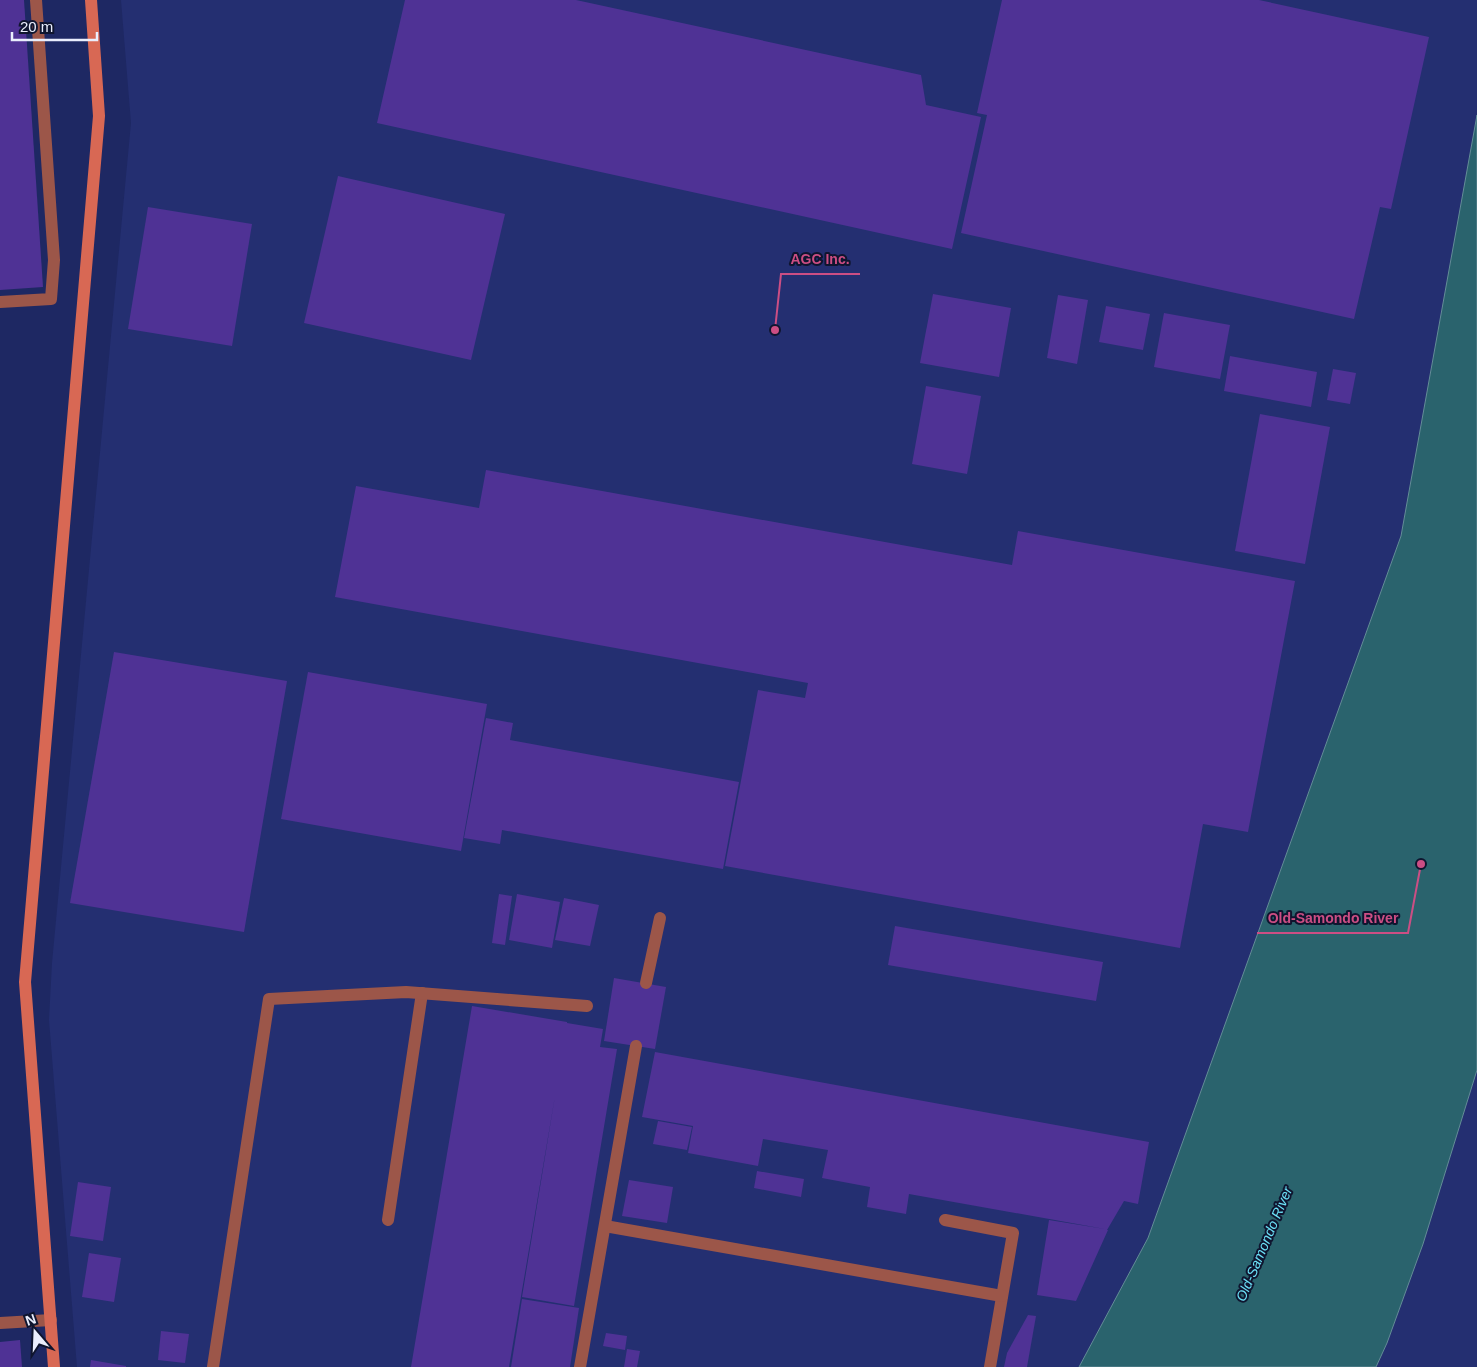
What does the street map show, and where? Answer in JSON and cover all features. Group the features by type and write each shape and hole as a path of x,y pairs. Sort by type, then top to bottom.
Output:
{"street":[{"path":"54,1367 25,982 99,116 91,0"}],"lane":[{"path":"0,302 51,299 54,260 36,0"},
{"path":"646,983 660,918"},
{"path":"213,1367 268,999 406,992 587,1006"},
{"path":"388,1220 422,993"},
{"path":"580,1367 636,1046"},
{"path":"945,1220 1013,1233 990,1367"},
{"path":"605,1226 1002,1296"},
{"path":"0,1323 51,1320"}],"shaded area":[{"path":"121,0 1477,0 1477,115 1401,536 1148,1238 1079,1367 77,1367 49,1020 52,963 131,123"},
{"path":"1477,1070 1477,1367 1376,1367 1387,1343 1423,1244"}],"water":[{"path":"1477,115 1477,1070 1423,1244 1387,1343 1376,1367 1079,1367 1148,1238 1401,536"}],"building":[{"path":"0,0 24,0 43,287 0,290"},
{"path":"405,0 576,0 921,75 926,105 981,117 952,249 377,123"},
{"path":"1002,0 1259,0 1429,37 1391,209 1380,207 1354,319 961,233 987,115 977,113"},
{"path":"338,176 505,214 471,360 304,323"},
{"path":"148,207 252,224 232,346 128,329"},
{"path":"933,294 1011,308 999,377 920,363"},
{"path":"1058,295 1088,300 1077,364 1047,358"},
{"path":"1106,306 1150,314 1143,350 1099,342"},
{"path":"1164,313 1230,325 1220,379 1154,367"},
{"path":"1230,356 1317,372 1311,407 1224,391"},
{"path":"1333,369 1356,373 1350,404 1327,400"},
{"path":"926,386 981,396 967,474 912,464"},
{"path":"1260,414 1330,427 1305,564 1235,551"},
{"path":"486,470 1012,565 1018,531 1295,581 1248,832 1203,824 1180,948 725,866 758,690 805,698 808,683 335,597 356,486 479,508"},
{"path":"114,652 287,681 244,932 70,903"},
{"path":"308,672 487,704 461,851 281,819"},
{"path":"486,718 513,723 510,740 739,782 723,869 502,830 500,844 464,838"},
{"path":"499,894 512,896 505,945 492,943"},
{"path":"517,894 560,902 552,948 509,940"},
{"path":"564,898 599,905 590,946 555,940"},
{"path":"895,926 1103,962 1096,1001 888,965"},
{"path":"614,978 666,987 655,1049 604,1041"},
{"path":"472,1006 603,1029 600,1047 617,1049 574,1306 522,1297 555,1096 509,1367 411,1367"},
{"path":"655,1052 1149,1142 1138,1204 1124,1201 1107,1230 1076,1301 1037,1295 1049,1220 1105,1229 909,1194 906,1214 867,1207 870,1187 822,1178 828,1150 763,1139 758,1166 688,1153 693,1126 642,1117"},
{"path":"658,1121 692,1127 687,1150 653,1144"},
{"path":"757,1171 804,1179 801,1197 754,1188"},
{"path":"629,1180 673,1187 667,1223 622,1216"},
{"path":"78,1182 111,1187 103,1241 70,1236"},
{"path":"89,1253 121,1258 114,1302 82,1297"},
{"path":"522,1299 579,1308 570,1367 511,1367"},
{"path":"1028,1315 1036,1316 1027,1367 1004,1367 1007,1353"},
{"path":"161,1331 189,1334 185,1363 158,1360"},
{"path":"606,1333 627,1336 625,1350 603,1346"},
{"path":"20,1340 22,1367 0,1367 0,1342"},
{"path":"627,1349 640,1351 637,1367 624,1367"},
{"path":"91,1360 126,1366 126,1367 90,1367"}],"place":[{"name":"AGC Inc.","path":"775,330"},
{"name":"Old-Samondo River","path":"1421,864"}]}
